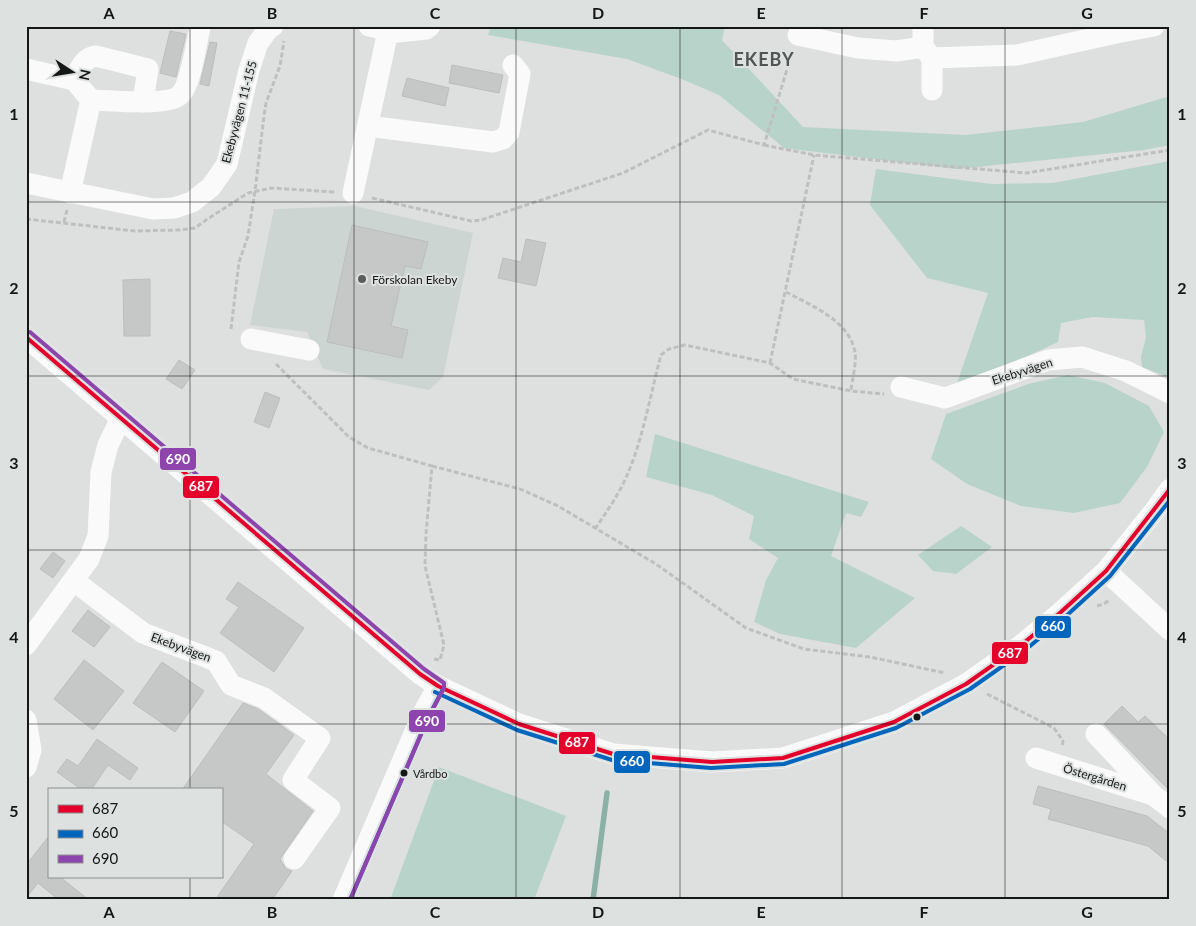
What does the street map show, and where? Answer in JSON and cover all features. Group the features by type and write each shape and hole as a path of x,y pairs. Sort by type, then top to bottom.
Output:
{"street":[{"path":"26,69 74,80 91,100 143,102 173,100 180,96 187,83 199,26"},
{"path":"353,193 368,126 378,28 397,32 426,29 430,26"},
{"path":"923,26 932,90"},
{"path":"798,35 858,48 897,52 1017,55 1113,30 1154,26"},
{"name":"Ekebyvägen 11-155","path":"26,183 153,209 174,208 192,202 211,188 227,164 249,70 258,43 274,29"},
{"path":"74,80 83,62 96,56 148,68 143,102"},
{"path":"368,126 493,142 503,139 509,132 520,74 513,65"},
{"path":"70,193 91,100"},
{"path":"26,337 420,674 438,686 519,724 613,754 712,762 783,758 894,722 966,684 1020,646 1061,612 1106,571 1170,489"},
{"path":"251,339 308,350"},
{"name":"Ekebyvägen","path":"901,387 945,398 1048,360 1082,357 1126,371 1170,393"},
{"path":"26,646 89,560 98,536 100,472 108,445 121,418"},
{"path":"1106,571 1170,630"},
{"name":"Ekebyvägen","path":"74,581 143,633 216,661 231,685 264,698 320,738 293,780 330,808 294,860"},
{"path":"343,900 422,715 438,686"},
{"path":"26,720 30,750 26,767"},
{"name":"Östergården","path":"1096,734 1153,795 1170,808"},
{"name":"Östergården","path":"1036,758 1153,795"}],"path":[{"path":"231,329 239,262 248,236 255,191 265,110 280,66 274,29"},
{"path":"764,145 798,35"},
{"path":"26,219 135,230 180,230 195,228 248,193 271,188 353,193 471,221 481,220 623,173 708,130 764,145 814,155 1026,174 1170,150"},
{"path":"770,363 814,155"},
{"path":"786,292 828,315 847,333 855,349 851,391"},
{"path":"251,339 348,437 368,448 520,488 558,506 656,564 746,628 804,649 870,657 944,673 1054,728 1063,741 1059,766"},
{"path":"595,529 616,498 628,474 635,456 661,355 669,349 685,345 770,363 793,379 851,391 886,394 901,387"},
{"path":"430,658 440,660 444,645 425,566 432,466"},
{"path":"1089,607 1104,604 1123,586"}],"shaded area":[{"name":"Förskolan Ekeby","path":"355,206 473,233 443,377 429,390 323,369 307,332 250,325 274,209"}],"green space":[{"path":"491,26 725,26 722,40 803,127 965,135 1083,122 1170,96 1170,145 1144,150 957,169 784,148 719,95 684,80 627,59 488,35"},
{"path":"1170,161 1170,378 1142,367 1141,357 1146,337 1144,320 1093,317 1061,323 1058,342 955,389 988,293 927,278 870,205 876,169 991,184 1053,183"},
{"path":"1068,375 1105,383 1149,406 1164,432 1147,467 1120,503 1074,513 1021,506 967,484 931,459 946,414 1028,384"},
{"path":"655,434 869,502 861,517 846,513 831,556 915,598 856,648 780,634 754,622 766,580 778,558 749,539 754,516 712,495 646,477"},
{"path":"961,526 992,547 956,574 933,571 918,555"},
{"path":"439,767 566,816 534,900 390,900"}],"building":[{"path":"170,31 186,34 176,77 160,73"},
{"path":"210,42 217,43 209,86 200,84"},
{"path":"452,65 503,75 499,93 449,83"},
{"path":"407,78 449,88 445,106 402,96"},
{"path":"352,225 428,242 421,269 405,266 391,326 408,330 402,358 327,342"},
{"path":"526,239 546,243 536,286 498,278 503,258 521,262"},
{"path":"150,279 150,336 124,336 123,280"},
{"path":"179,360 195,370 182,389 166,379"},
{"path":"265,392 280,398 269,428 254,422"},
{"path":"53,552 65,561 53,578 40,569"},
{"path":"238,582 304,628 274,672 220,633 239,607 226,599"},
{"path":"88,610 110,627 94,647 72,631"},
{"path":"84,660 124,691 93,730 54,699"},
{"path":"162,662 204,691 175,732 133,703"},
{"path":"243,703 258,709 294,735 266,774 313,811 280,859 286,869 292,871 272,900 215,900 254,844 222,822 222,788 183,788"},
{"path":"1122,706 1138,722 1145,716 1170,740 1170,791 1104,724"},
{"path":"97,739 138,768 130,780 108,765 92,788 79,788 57,772 67,759 78,766"},
{"path":"1038,786 1147,816 1170,834 1170,864 1148,846 1048,819 1051,809 1033,804"},
{"path":"48,837 48,878 61,878 89,900 59,900 38,883 26,898 26,865"}],"waterway":[{"path":"593,900 607,793"}],"transit line":[{"name":"690","path":"30,332 424,669 444,683 444,688 428,718 350,900"},
{"name":"687","path":"26,337 420,674 438,686 519,724 613,754 712,762 783,758 894,722 966,684 1020,646 1061,612 1106,571 1170,489"},
{"name":"660","path":"435,692 517,730 612,760 711,768 784,764 896,728 970,689 1024,651 1110,576 1170,500"},
{"name":"660","path":"350,900 428,718 443,689"}],"place":[{"name":"Förskolan Ekeby","path":"362,279"},
{"name":"Vårdbo","path":"404,773"}],"district":[{"name":"EKEBY","path":"764,59"}]}
